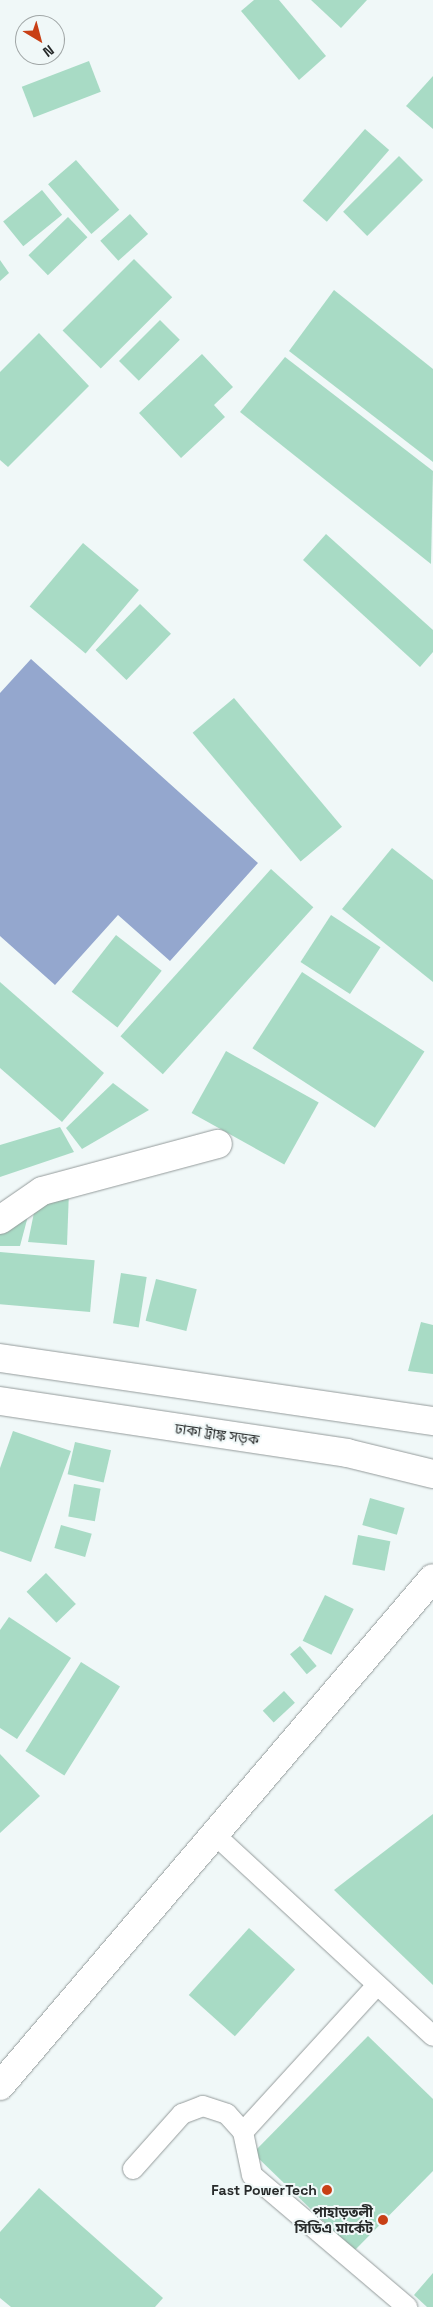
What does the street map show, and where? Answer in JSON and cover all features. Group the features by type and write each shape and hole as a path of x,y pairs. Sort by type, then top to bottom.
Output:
{"main road":[{"path":"0,1220 42,1191 218,1144"},
{"path":"0,1358 433,1421"},
{"name":"ঢাকা ট্রাঙ্ক সড়ক","path":"0,1401 347,1453 433,1474"},
{"path":"0,2086 433,1578"}],"lane":[{"path":"213,1834 433,2036"},
{"path":"243,2132 377,1985"},
{"path":"133,2169 182,2114 203,2106 227,2114 243,2132 252,2175 407,2307"}],"water":[{"path":"31,659 258,863 170,961 118,915 55,985 0,936 0,693"}],"building":[{"path":"254,0 279,0 326,56 299,80 241,11"},
{"path":"311,0 367,0 341,28"},
{"path":"89,61 101,92 34,118 22,87"},
{"path":"433,76 433,129 406,106"},
{"path":"365,129 389,150 327,222 303,201"},
{"path":"399,156 423,180 367,236 343,212"},
{"path":"76,160 119,210 91,234 48,184"},
{"path":"42,190 62,215 23,246 3,221"},
{"path":"130,214 148,234 118,261 100,241"},
{"path":"68,217 87,237 48,275 28,255"},
{"path":"134,259 172,297 101,369 63,330"},
{"path":"0,260 9,273 0,281"},
{"path":"334,290 433,369 433,462 289,351"},
{"path":"160,320 180,340 139,381 119,361"},
{"path":"39,333 89,386 8,467 0,460 0,372"},
{"path":"202,354 233,387 214,405 225,417 181,458 139,413"},
{"path":"285,357 433,471 431,564 240,412"},
{"path":"326,534 433,630 433,652 420,667 303,560"},
{"path":"83,543 139,590 86,654 30,607"},
{"path":"140,604 171,634 126,680 96,650"},
{"path":"234,698 342,827 301,861 193,733"},
{"path":"392,848 433,880 433,982 342,909"},
{"path":"271,869 313,907 163,1074 120,1036"},
{"path":"331,915 380,947 350,994 301,962"},
{"path":"116,935 162,971 117,1027 72,992"},
{"path":"302,972 424,1052 375,1128 252,1048"},
{"path":"0,982 104,1073 62,1122 0,1068"},
{"path":"226,1051 319,1102 284,1164 192,1113"},
{"path":"113,1083 149,1110 82,1149 66,1128"},
{"path":"60,1127 74,1152 0,1177 0,1145"},
{"path":"69,1191 67,1245 28,1242 37,1198"},
{"path":"28,1216 20,1246 0,1246 0,1233"},
{"path":"0,1252 95,1260 90,1312 0,1304"},
{"path":"121,1273 147,1277 139,1327 113,1323"},
{"path":"156,1279 197,1289 186,1331 146,1321"},
{"path":"421,1322 433,1325 433,1374 408,1371"},
{"path":"13,1431 71,1451 31,1562 0,1551 0,1468"},
{"path":"75,1442 111,1450 104,1482 68,1474"},
{"path":"74,1484 101,1489 95,1521 68,1516"},
{"path":"370,1498 405,1508 397,1535 362,1525"},
{"path":"61,1525 92,1534 85,1557 54,1548"},
{"path":"358,1535 390,1541 385,1571 352,1564"},
{"path":"46,1573 76,1604 56,1623 27,1592"},
{"path":"325,1595 354,1609 331,1655 303,1641"},
{"path":"9,1617 71,1658 17,1739 0,1728 0,1630"},
{"path":"300,1646 317,1666 307,1674 290,1654"},
{"path":"81,1662 120,1686 64,1775 25,1751"},
{"path":"284,1691 295,1703 274,1722 263,1711"},
{"path":"0,1754 40,1796 0,1833"},
{"path":"433,1814 433,1985 334,1890"},
{"path":"249,1928 295,1969 235,2036 189,1995"},
{"name":"পাহাড়তলী সিডিএ মার্কেট","path":"368,2036 433,2099 433,2171 354,2251 253,2153"},
{"path":"39,2188 163,2298 155,2307 11,2307 0,2298 0,2232"},
{"path":"433,2273 433,2307 427,2307 414,2295"}],"place":[{"name":"Fast PowerTech","path":"327,2190"},
{"name":"পাহাড়তলী সিডিএ মার্কেট","path":"383,2220"}]}
